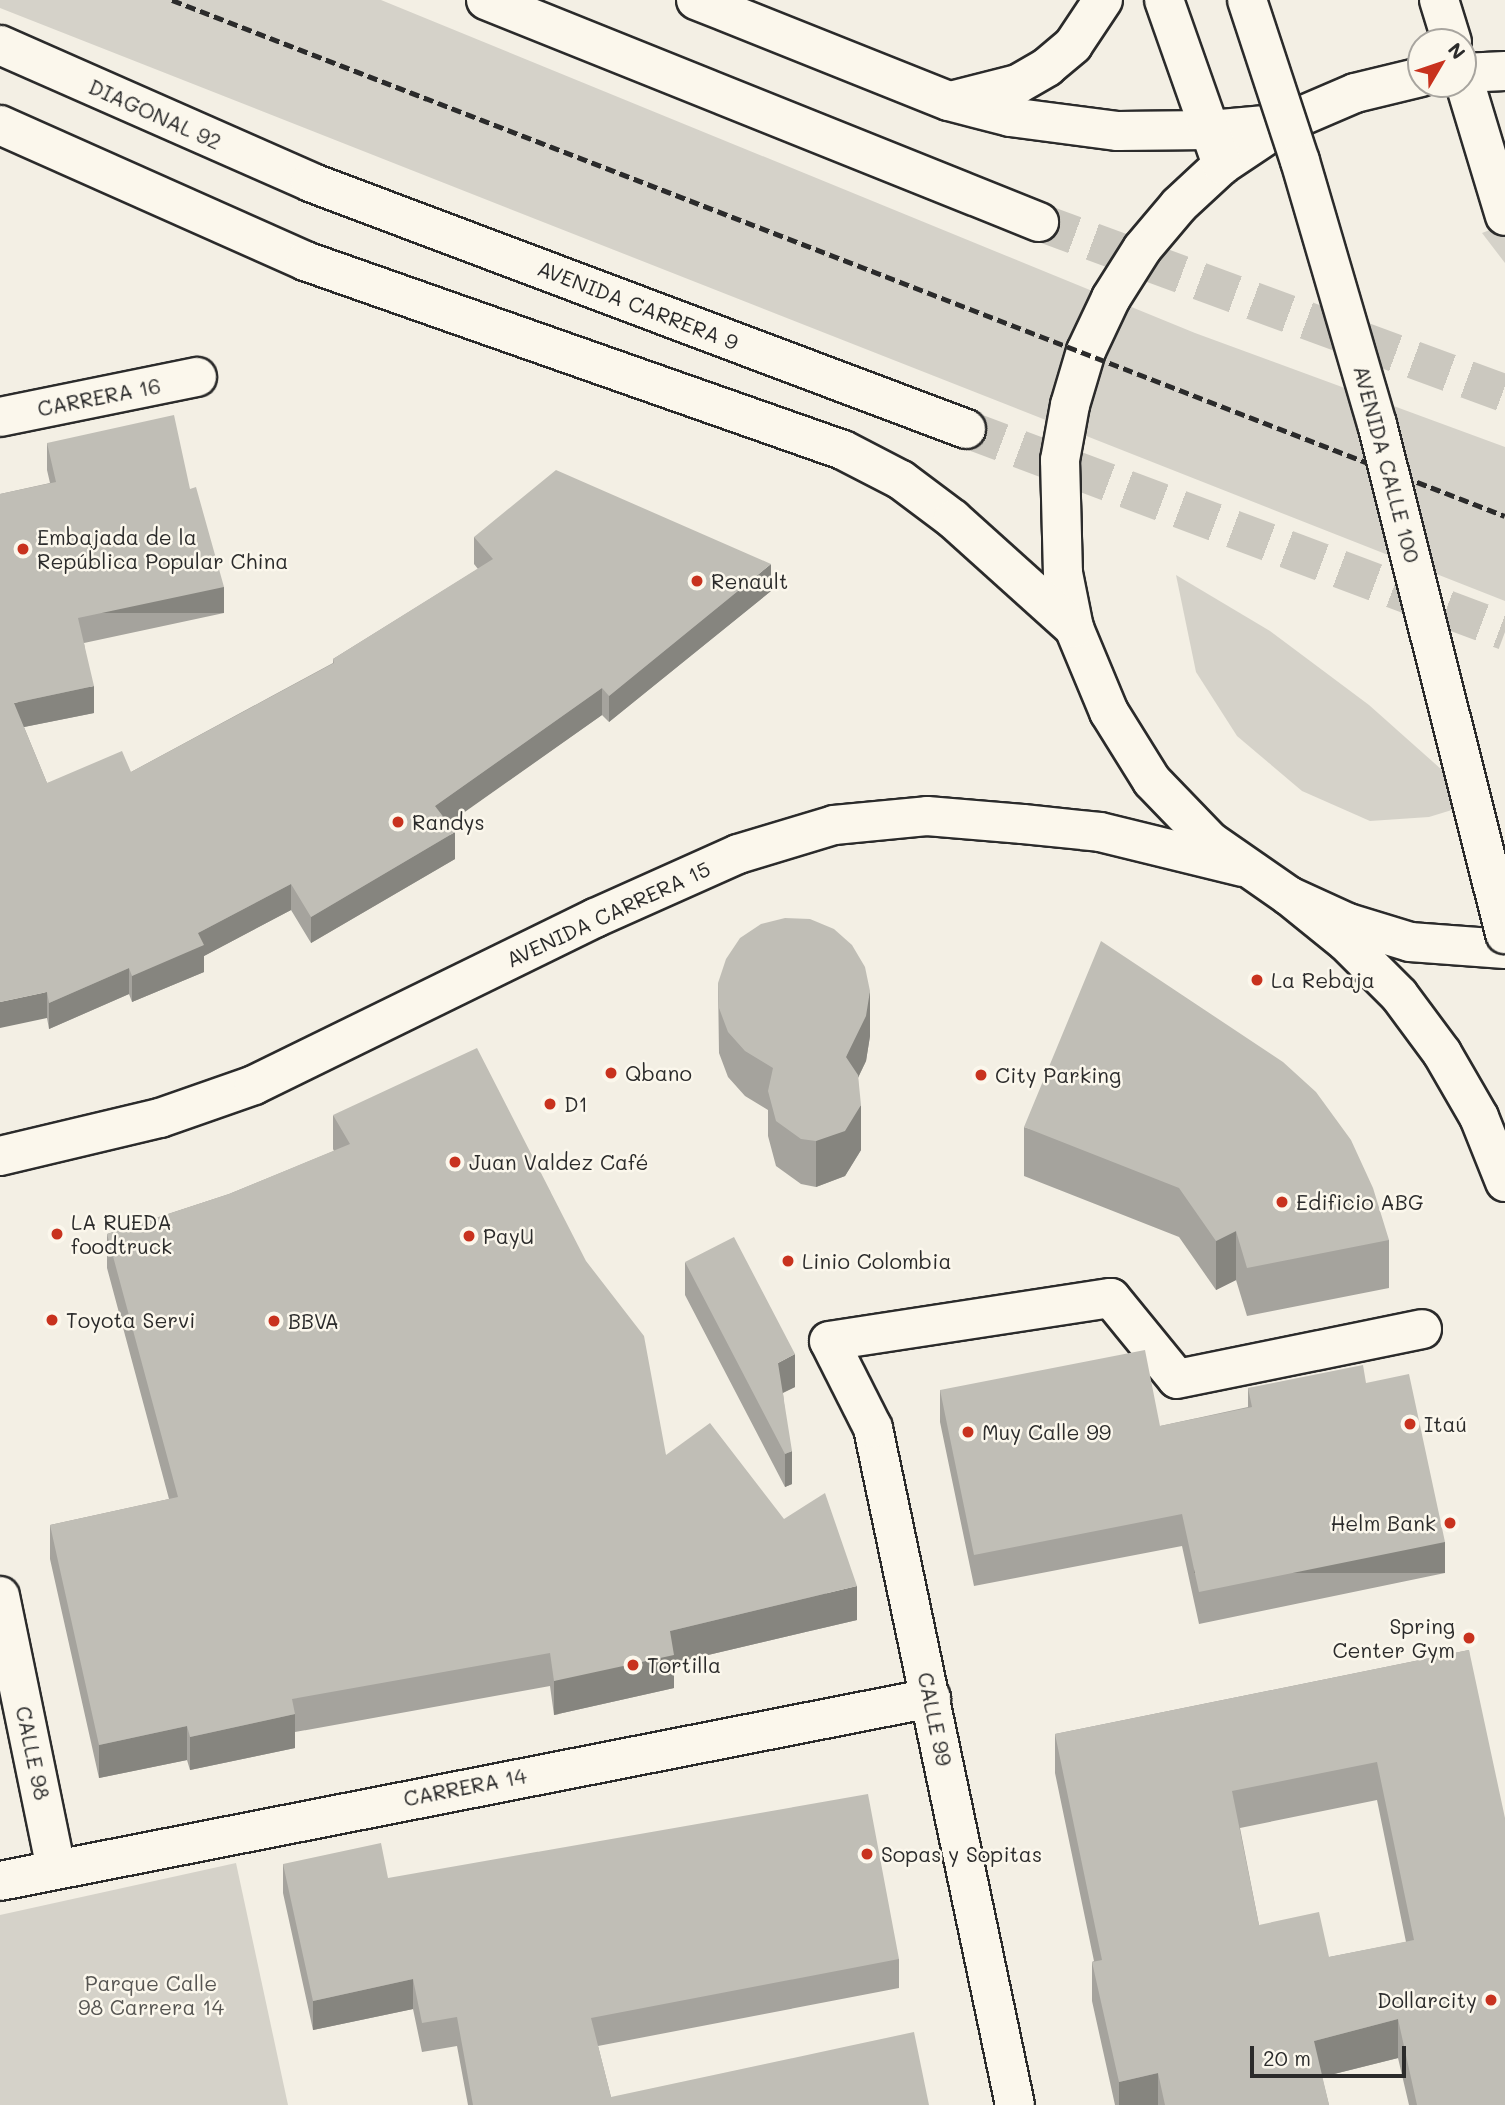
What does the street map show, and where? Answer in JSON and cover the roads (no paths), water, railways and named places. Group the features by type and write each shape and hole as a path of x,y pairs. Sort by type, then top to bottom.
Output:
{"main road":[{"path":"486,0 1039,222"},
{"path":"696,0 949,101 1010,117 1216,148 1285,123 1355,93 1407,80"},
{"path":"949,101 984,96 1047,67 1073,45 1103,0"},
{"path":"1164,0 1216,148"},
{"name":"AVENIDA CALLE 100","path":"1247,0 1300,161 1377,424 1505,934"},
{"path":"1439,0 1448,28"},
{"name":"DIAGONAL 92","path":"0,46 310,182"},
{"path":"1477,74 1505,71"},
{"path":"1470,98 1505,216"},
{"path":"0,125 305,261 843,450 901,480 953,519 1074,628"},
{"path":"1216,148 1179,205 1142,249 1111,298 1086,351 1070,405 1060,460 1063,573 1074,628 1089,671 1129,748 1180,813 1242,867 1289,896 1348,923 1410,942 1505,949"},
{"name":"AVENIDA CARRERA 9","path":"310,182 966,429"},
{"name":"CARRERA 16","path":"0,417 197,377"},
{"name":"AVENIDA CARRERA 15","path":"0,1156 160,1118 254,1085 594,918 738,854 834,825 927,816 1023,824 1100,832 1242,867"},
{"path":"1289,896 1346,942 1399,995 1455,1074 1479,1117 1505,1182"},
{"name":"CALLE 99","path":"1016,2105 873,1428 829,1341 1111,1298 1177,1379 1422,1329"},
{"name":"CALLE 98","path":"0,1596 56,1869"},
{"name":"CARRERA 14","path":"0,1881 931,1698"}],"tunnel":[{"path":"1039,222 1505,393"},
{"path":"966,429 1505,631"}],"railway":[{"path":"172,0 1505,516"}],"place":[{"name":"Embajada de la República Popular China","path":"23,549"},
{"name":"Renault","path":"697,581"},
{"name":"Randys","path":"398,822"},
{"name":"La Rebaja","path":"1257,980"},
{"name":"Qbano","path":"611,1073"},
{"name":"City Parking","path":"981,1075"},
{"name":"D1","path":"550,1104"},
{"name":"Juan Valdez Café","path":"455,1162"},
{"name":"Edificio ABG","path":"1282,1202"},
{"name":"LA RUEDA foodtruck","path":"57,1234"},
{"name":"PayU","path":"469,1236"},
{"name":"Linio Colombia","path":"788,1261"},
{"name":"Toyota Servi","path":"52,1320"},
{"name":"BBVA","path":"274,1321"},
{"name":"Itaú","path":"1410,1424"},
{"name":"Muy Calle 99","path":"968,1432"},
{"name":"Helm Bank","path":"1450,1523"},
{"name":"Spring Center Gym","path":"1469,1638"},
{"name":"Tortilla","path":"633,1665"},
{"name":"Sopas y Sopitas","path":"867,1854"},
{"name":"Dollarcity","path":"1491,2000"}],"park label":[{"name":"Parque Calle 98 Carrera 14","path":"151,1995"}]}
